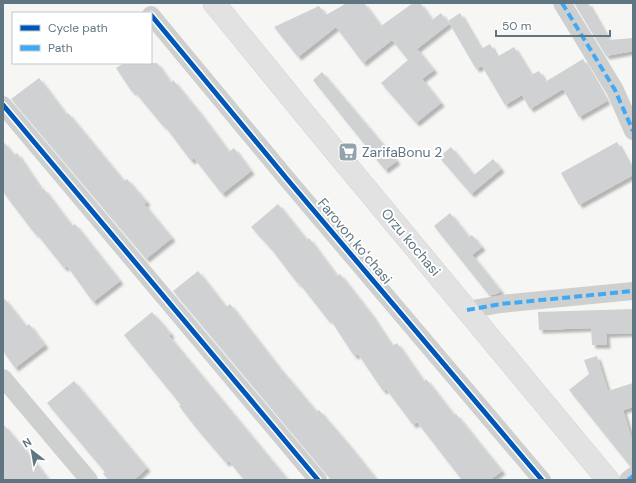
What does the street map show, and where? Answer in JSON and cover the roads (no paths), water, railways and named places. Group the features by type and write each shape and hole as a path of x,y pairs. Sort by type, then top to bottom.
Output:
{"main road":[{"name":"Orzu kochasi","path":"214,3 608,480"}],"street":[{"name":"Farovon koʻchasi","path":"141,3 148,12"},
{"path":"562,3 615,90 633,131"},
{"name":"Farovon koʻchasi","path":"152,16 287,179 542,480"},
{"path":"3,105 318,480"},
{"path":"467,310 501,304 633,291"},
{"path":"3,378 88,480"},
{"path":"628,480 633,476"}],"place":[{"name":"ZarifaBonu 2","path":"348,152"}]}
